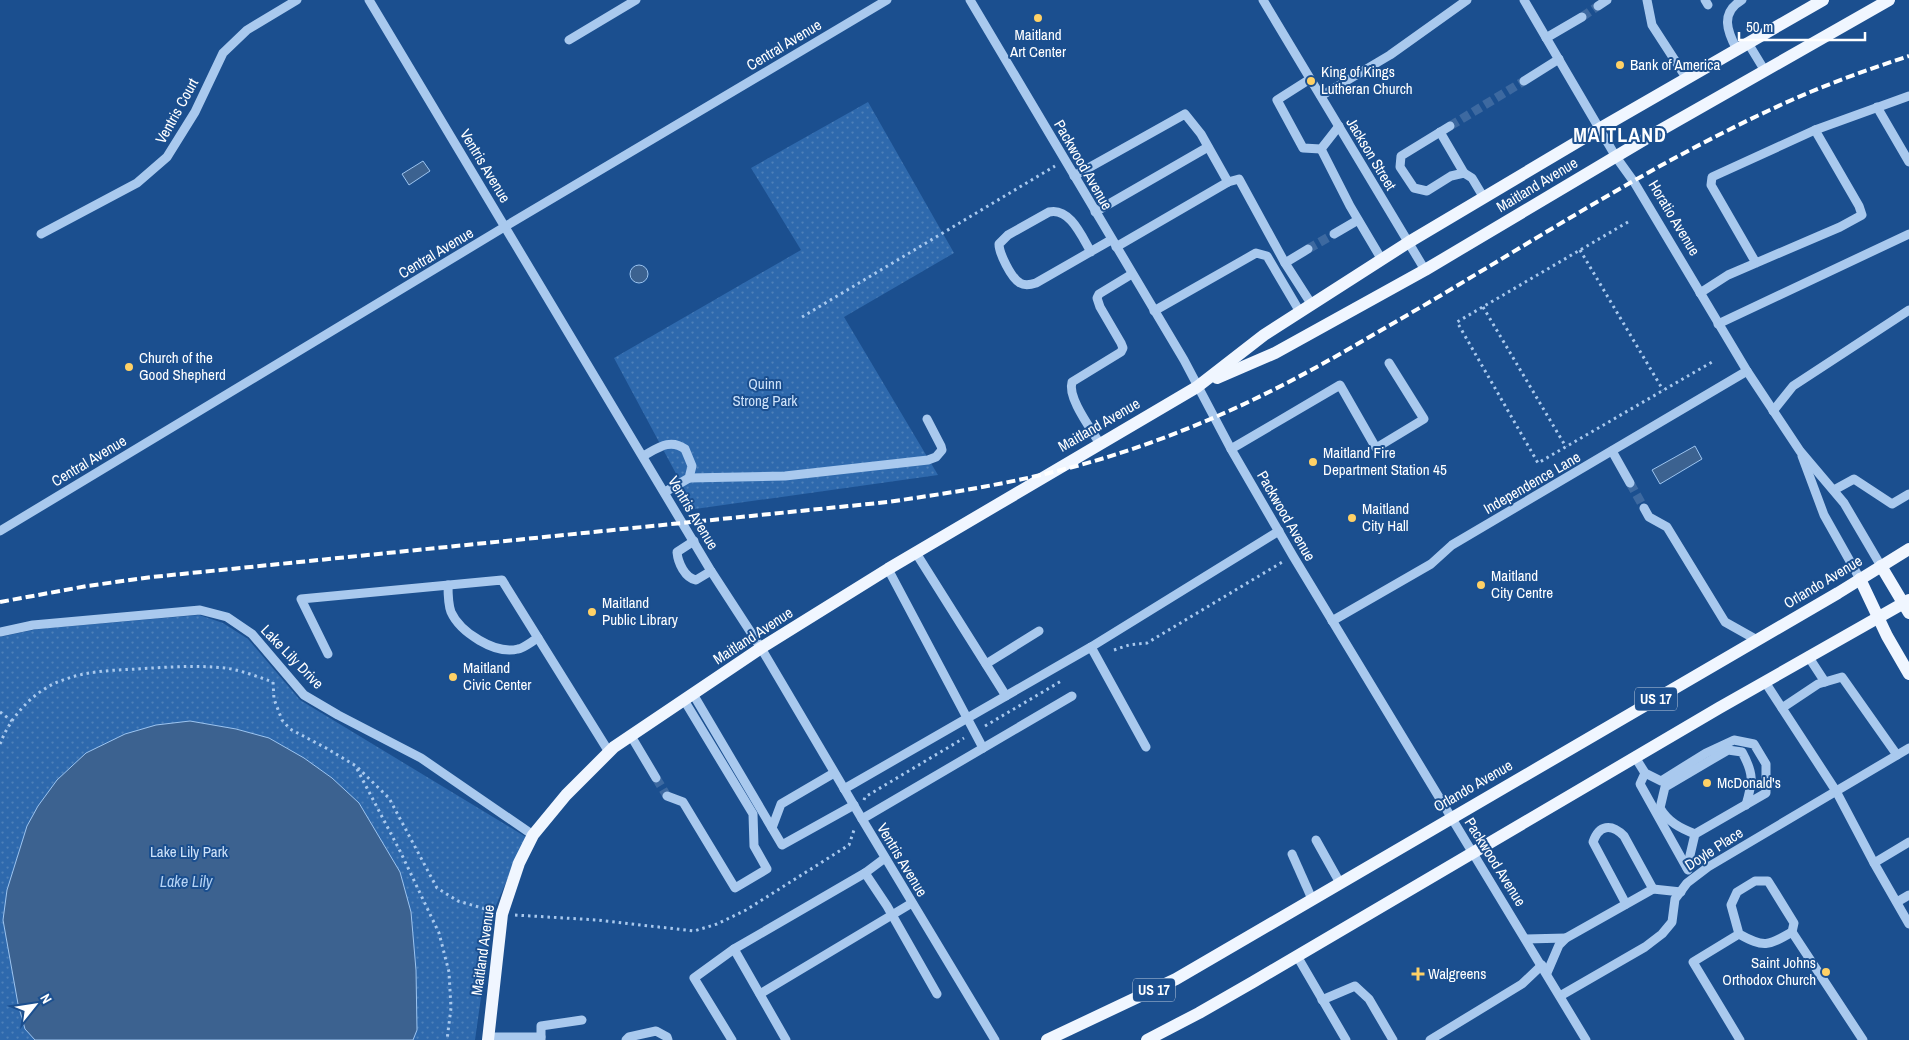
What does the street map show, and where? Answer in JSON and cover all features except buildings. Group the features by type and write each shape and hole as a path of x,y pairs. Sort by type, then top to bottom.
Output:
{"main road":[{"name":"Maitland Avenue","path":"1197,387 1264,335 1409,242 1823,0"},
{"name":"Maitland Avenue","path":"488,1038 502,914 518,863 533,835 566,795 609,752 630,736 761,648 888,569 1197,387 1274,353 1425,270 1616,157 1889,0"},
{"name":"Orlando Avenue","path":"1047,1040 1176,979 1757,640 1909,549"},
{"name":"Horatio Avenue","path":"1881,566 1907,605"},
{"name":"Horatio Avenue","path":"1860,579 1909,674"},
{"name":"US 17","path":"1147,1040 1199,1013 1808,656 1878,617 1907,605"}],"street":[{"name":"Ventris Court","path":"40,234 137,183 167,157 195,112 223,53 247,30 297,0"},
{"name":"Ventris Avenue","path":"369,0 711,571 761,648 995,1040"},
{"path":"569,40 636,0"},
{"name":"Central Avenue","path":"0,531 506,226 887,0"},
{"name":"Packwood Avenue","path":"970,0 1184,360 1231,449 1332,621 1586,1040"},
{"name":"Jackson Street","path":"1262,0 1425,270"},
{"path":"1321,96 1390,55 1467,0"},
{"name":"Horatio Avenue","path":"1524,0 1616,157 1634,182 1718,324 1800,451 1844,503 1881,566"},
{"path":"1598,6 1607,0"},
{"path":"1647,0 1652,25 1686,79"},
{"path":"1737,50 1727,29 1727,21 1732,8 1742,0"},
{"path":"1546,38 1582,17"},
{"path":"1748,43 1765,71"},
{"path":"1524,81 1559,60"},
{"path":"1310,78 1277,100 1303,148 1320,150"},
{"path":"1756,263 1711,185 1712,177 1815,130 1909,96"},
{"path":"1877,107 1909,162"},
{"path":"1074,176 1185,114 1201,134 1228,182"},
{"path":"1320,150 1339,126"},
{"path":"1450,126 1401,156 1400,167 1414,188 1427,191 1452,176 1464,173"},
{"path":"1700,293 1728,275 1840,227 1862,215 1859,206 1815,130"},
{"path":"1440,132 1464,173 1472,178 1484,198"},
{"path":"1899,146 1909,141"},
{"path":"1095,212 1208,147"},
{"path":"1320,150 1382,260"},
{"path":"1091,252 1073,224 1062,213 1055,211 1049,212 1008,235 999,244 999,251 1015,279 1022,284 1036,283 1091,252 1114,243 1228,182 1238,179 1285,263 1312,305"},
{"path":"1334,234 1358,220"},
{"path":"1718,324 1909,234"},
{"path":"1285,263 1308,249"},
{"path":"1154,311 1256,253 1267,256 1300,312"},
{"path":"1100,444 1074,399 1070,388 1072,382 1121,352 1123,348 1121,343 1100,307 1097,298 1099,294 1132,274"},
{"path":"1774,411 1793,386 1909,310"},
{"path":"1231,449 1340,385 1376,448 1424,419 1390,363"},
{"name":"Independence Lane","path":"1332,621 1431,564 1452,545 1748,371"},
{"path":"665,492 689,478 785,476 928,460 942,450 927,419"},
{"path":"643,456 663,445 672,443 679,445 685,449 690,457 692,466 689,478"},
{"path":"1612,451 1630,483"},
{"name":"Horatio Avenue","path":"1800,451 1824,515 1860,579"},
{"path":"1834,490 1854,479 1892,504 1909,494"},
{"path":"1644,508 1649,516 1667,527 1725,622 1757,640"},
{"path":"844,789 1091,647 1279,531"},
{"path":"694,541 677,552 678,559 687,575 696,580 711,571"},
{"path":"916,553 1006,696"},
{"path":"888,569 983,748"},
{"path":"328,654 301,599 502,580 609,752"},
{"path":"448,585 450,611 460,627 473,637 498,648 518,649 538,638"},
{"name":"Lake Lily Drive","path":"0,632 34,625 200,610 227,617 252,634 304,695 421,758 533,835"},
{"path":"986,664 1039,631"},
{"path":"1091,647 1146,747"},
{"path":"1808,656 1825,682"},
{"path":"1782,708 1818,684 1842,677 1897,755"},
{"path":"1765,682 1836,792 1909,924"},
{"path":"862,819 1072,696"},
{"path":"667,796 683,802 735,888 767,869 754,846 753,814 688,697"},
{"path":"688,697 782,845 854,805"},
{"path":"630,736 656,778"},
{"path":"1635,757 1645,773 1661,781 1706,753 1734,740 1754,744 1766,764 1766,793 1695,834 1687,868"},
{"name":"Doyle Place","path":"1560,996 1645,947 1662,934 1672,922 1676,899 1680,892 1687,883 1708,867 1909,748"},
{"path":"1695,834 1678,827 1665,817 1660,808 1665,786 1728,750 1742,752 1750,765 1753,781 1746,805"},
{"path":"772,828 781,804 834,773"},
{"path":"1645,773 1640,784 1693,878"},
{"path":"1626,904 1592,842 1595,834 1600,829 1609,827 1618,830 1624,836 1653,889"},
{"path":"1316,840 1340,883"},
{"path":"1874,863 1909,842"},
{"path":"1292,854 1312,899"},
{"path":"732,1040 694,978 734,949 865,873 886,858"},
{"path":"865,873 892,915 937,994"},
{"path":"1755,881 1768,881 1794,924 1792,932 1772,944 1754,943 1739,934 1731,905 1737,892 1755,881"},
{"path":"1430,1040 1544,969 1559,945 1566,938 1653,889 1680,892"},
{"path":"1897,902 1909,895"},
{"path":"760,994 912,902"},
{"path":"1792,932 1863,1040"},
{"path":"1739,934 1693,962 1740,1040"},
{"path":"1526,939 1566,938"},
{"path":"734,949 786,1040"},
{"path":"1297,956 1346,1040"},
{"path":"1322,1000 1355,986 1369,999 1393,1040"},
{"path":"488,1038 541,1039 540,1026 582,1020"},
{"path":"626,1040 628,1037 656,1031 667,1037 668,1040"}],"path":[{"path":"802,317 1064,160"},
{"path":"1628,222 1457,322 1538,463 1712,362"},
{"path":"1580,250 1663,390"},
{"path":"1483,307 1566,447"},
{"path":"0,744 5,729 22,708 42,690 66,679 99,672 176,666 227,668 273,682"},
{"path":"0,712 12,721"},
{"path":"356,766 400,851 439,933 449,972 451,1008 447,1040"}],"green space":[{"name":"Quinn Strong Park","path":"868,102 954,253 844,317 938,475 695,509 614,358 801,250 751,168"},
{"name":"Lake Lily","path":"199,615 223,623 248,639 300,700 526,837 493,912 475,1040 0,1040 0,637 38,629"}],"water":[{"path":"423,161 430,171 409,185 402,174"},
{"path":"635,265 643,265 648,270 646,281 635,283 630,278 630,270"},
{"path":"1695,446 1702,459 1660,484 1652,470"},
{"name":"Lake Lily","path":"190,721 236,729 269,738 304,758 332,778 359,803 400,872 411,912 416,970 417,1030 413,1040 35,1040 25,1029 18,1004 3,920 7,890 27,826 38,806 57,780 86,753 125,734 156,725"}],"tunnel":[{"path":"1582,17 1598,6"},
{"path":"1450,126 1524,81"},
{"path":"1308,249 1334,234"},
{"path":"1630,483 1644,508"},
{"path":"656,778 667,796"}],"railway":[{"path":"0,602 87,586 152,577 888,502 1029,478 1106,458 1190,428 1244,404 1311,370 1641,177 1728,130 1805,94 1909,56"}],"place":[{"name":"Maitland Art Center","path":"1038,18"},
{"name":"Bank of America","path":"1620,65"},
{"name":"King of Kings Lutheran Church","path":"1311,81"},
{"name":"Church of the Good Shepherd","path":"129,367"},
{"name":"Maitland Fire Department Station 45","path":"1313,462"},
{"name":"Maitland City Hall","path":"1352,518"},
{"name":"Maitland City Centre","path":"1481,585"},
{"name":"Maitland Public Library","path":"592,612"},
{"name":"Maitland Civic Center","path":"453,677"},
{"name":"McDonald's","path":"1707,783"},
{"name":"Saint Johns Orthodox Church","path":"1826,972"},
{"name":"Walgreens","path":"1418,974"}],"district":[{"name":"MAITLAND","path":"1620,135"}],"park label":[{"name":"Lake Lily Park","path":"189,852"}]}
